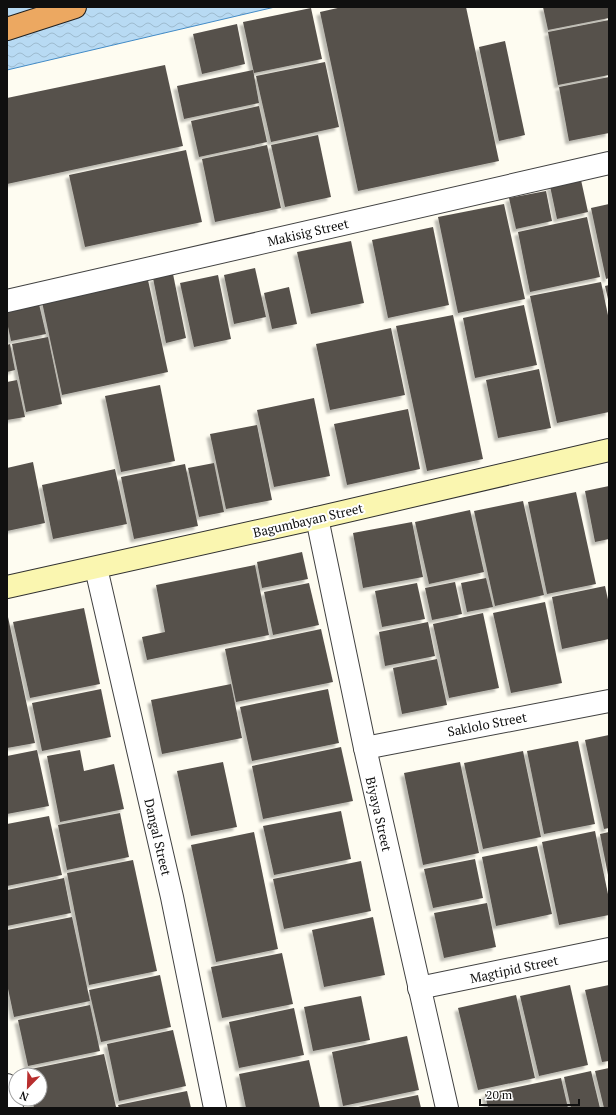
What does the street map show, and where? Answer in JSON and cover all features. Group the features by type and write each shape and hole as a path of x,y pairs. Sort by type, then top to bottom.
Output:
{"highway":[{"path":"7,29 75,7"}],"street":[{"name":"Makisig Street","path":"7,301 609,163"},
{"name":"Bagumbayan Street","path":"7,587 317,518 609,450"},
{"name":"Biyaya Street","path":"317,518 365,748 447,1108"},
{"name":"Dangal Street","path":"96,568 172,897 215,1108"},
{"name":"Saklolo Street","path":"365,748 609,701"},
{"name":"Magtipid Street","path":"419,988 609,949"},
{"path":"7,1085 12,1108"}],"water":[{"path":"7,7 275,7 7,70"}],"building":[{"path":"342,7 466,7 499,161 358,191 320,12"},
{"path":"543,7 609,7 609,18 548,30"},
{"path":"311,8 322,59 254,73 243,22"},
{"path":"609,20 609,75 558,85 548,32"},
{"path":"237,24 245,64 202,74 193,34"},
{"path":"505,41 525,135 499,141 479,47"},
{"path":"325,62 339,127 271,142 256,76"},
{"path":"165,65 183,146 7,184 7,98"},
{"path":"253,70 259,103 184,119 177,86"},
{"path":"609,77 609,133 569,141 559,87"},
{"path":"259,106 267,142 199,157 191,121"},
{"path":"318,135 331,197 285,207 271,145"},
{"path":"267,145 281,208 215,222 202,159"},
{"path":"186,150 202,222 85,247 69,175"},
{"path":"581,180 588,212 557,219 550,186"},
{"path":"546,191 552,221 516,229 509,198"},
{"path":"504,204 525,299 458,313 438,217"},
{"path":"609,204 609,278 606,279 591,208"},
{"path":"587,217 600,277 530,292 518,232"},
{"path":"433,227 449,305 388,318 372,240"},
{"path":"351,241 364,303 311,314 297,252"},
{"path":"255,268 266,317 234,324 224,275"},
{"path":"173,274 186,338 166,343 153,278"},
{"path":"218,275 231,339 194,347 180,283"},
{"path":"148,280 168,372 62,395 42,302"},
{"path":"601,282 609,320 609,412 557,423 530,296"},
{"path":"609,285 609,299 608,299 605,286"},
{"path":"289,287 297,324 272,329 264,293"},
{"path":"39,304 46,334 11,341 7,322 7,310"},
{"path":"524,305 537,365 475,378 463,318"},
{"path":"453,315 483,459 427,471 396,326"},
{"path":"391,328 405,395 330,410 316,344"},
{"path":"48,337 62,404 26,412 12,344"},
{"path":"10,344 15,370 7,372 7,345"},
{"path":"539,369 551,428 498,438 486,380"},
{"path":"17,380 25,417 7,420 7,382"},
{"path":"160,385 175,461 121,472 105,396"},
{"path":"314,398 330,476 274,487 257,410"},
{"path":"408,409 420,469 347,485 334,424"},
{"path":"257,425 272,500 226,509 210,434"},
{"path":"33,462 45,523 7,531 7,468"},
{"path":"214,463 224,512 199,517 188,468"},
{"path":"185,464 198,526 134,539 121,477"},
{"path":"115,469 127,524 53,539 42,485"},
{"path":"609,486 609,539 595,542 585,491"},
{"path":"576,492 596,584 547,594 528,502"},
{"path":"523,501 544,595 495,606 474,511"},
{"path":"470,510 484,572 429,584 415,522"},
{"path":"412,522 423,577 363,588 353,533"},
{"path":"302,552 308,579 262,588 257,562"},
{"path":"255,565 269,635 147,660 142,637 165,632 156,585"},
{"path":"486,578 493,607 467,612 461,583"},
{"path":"455,582 462,614 432,620 425,588"},
{"path":"309,583 319,625 273,635 264,592"},
{"path":"417,583 425,619 382,627 375,591"},
{"path":"605,586 609,604 609,639 562,649 552,597"},
{"path":"545,602 562,683 511,693 493,613"},
{"path":"84,608 100,684 30,698 13,622"},
{"path":"483,613 499,688 449,698 433,624"},
{"path":"8,617 35,743 7,748 7,618"},
{"path":"428,622 435,656 385,666 379,632"},
{"path":"321,629 333,682 236,702 225,649"},
{"path":"437,659 447,705 402,714 393,668"},
{"path":"231,684 242,738 162,754 151,700"},
{"path":"101,689 111,737 42,751 32,703"},
{"path":"328,689 339,743 252,761 240,707"},
{"path":"609,735 609,828 604,829 585,740"},
{"path":"578,741 595,824 544,834 527,751"},
{"path":"341,747 353,801 263,819 252,766"},
{"path":"37,750 49,806 7,814 7,756"},
{"path":"80,750 84,771 114,764 124,809 60,822 47,756"},
{"path":"523,751 541,837 483,849 464,763"},
{"path":"223,762 237,827 191,836 177,771"},
{"path":"460,762 479,853 423,865 404,773"},
{"path":"341,811 351,859 274,875 263,826"},
{"path":"120,813 129,857 67,870 58,825"},
{"path":"49,816 62,875 7,886 7,824"},
{"path":"595,831 609,899 609,915 559,925 542,842"},
{"path":"254,832 278,949 216,962 191,845"},
{"path":"609,832 609,875 608,875 600,834"},
{"path":"537,846 552,914 496,926 482,857"},
{"path":"475,859 483,898 433,908 424,869"},
{"path":"133,860 157,971 89,985 67,873"},
{"path":"361,861 371,911 284,929 273,879"},
{"path":"64,878 71,913 7,926 7,890"},
{"path":"487,903 496,947 444,958 434,913"},
{"path":"72,917 90,1001 14,1017 7,984 7,930"},
{"path":"373,917 385,975 324,987 312,930"},
{"path":"282,953 293,1004 222,1018 211,967"},
{"path":"160,975 171,1027 101,1042 89,990"},
{"path":"570,985 588,1065 539,1076 520,996"},
{"path":"609,985 609,1061 602,1062 585,990"},
{"path":"516,995 535,1078 478,1090 458,1008"},
{"path":"361,996 370,1040 313,1051 304,1007"},
{"path":"90,1005 100,1051 28,1066 18,1020"},
{"path":"294,1008 304,1055 239,1068 229,1022"},
{"path":"173,1030 186,1086 119,1101 107,1044"},
{"path":"407,1036 419,1090 343,1106 332,1052"},
{"path":"104,1054 116,1107 34,1108 48,1107 48,1067 41,1067"},
{"path":"309,1060 320,1108 246,1108 239,1074"},
{"path":"609,1068 609,1108 604,1108 595,1071"},
{"path":"591,1071 600,1108 571,1108 564,1077"},
{"path":"561,1078 568,1108 488,1108 485,1094"},
{"path":"187,1091 191,1108 119,1108 118,1105"},
{"path":"418,1095 421,1108 358,1108 358,1107"}]}
